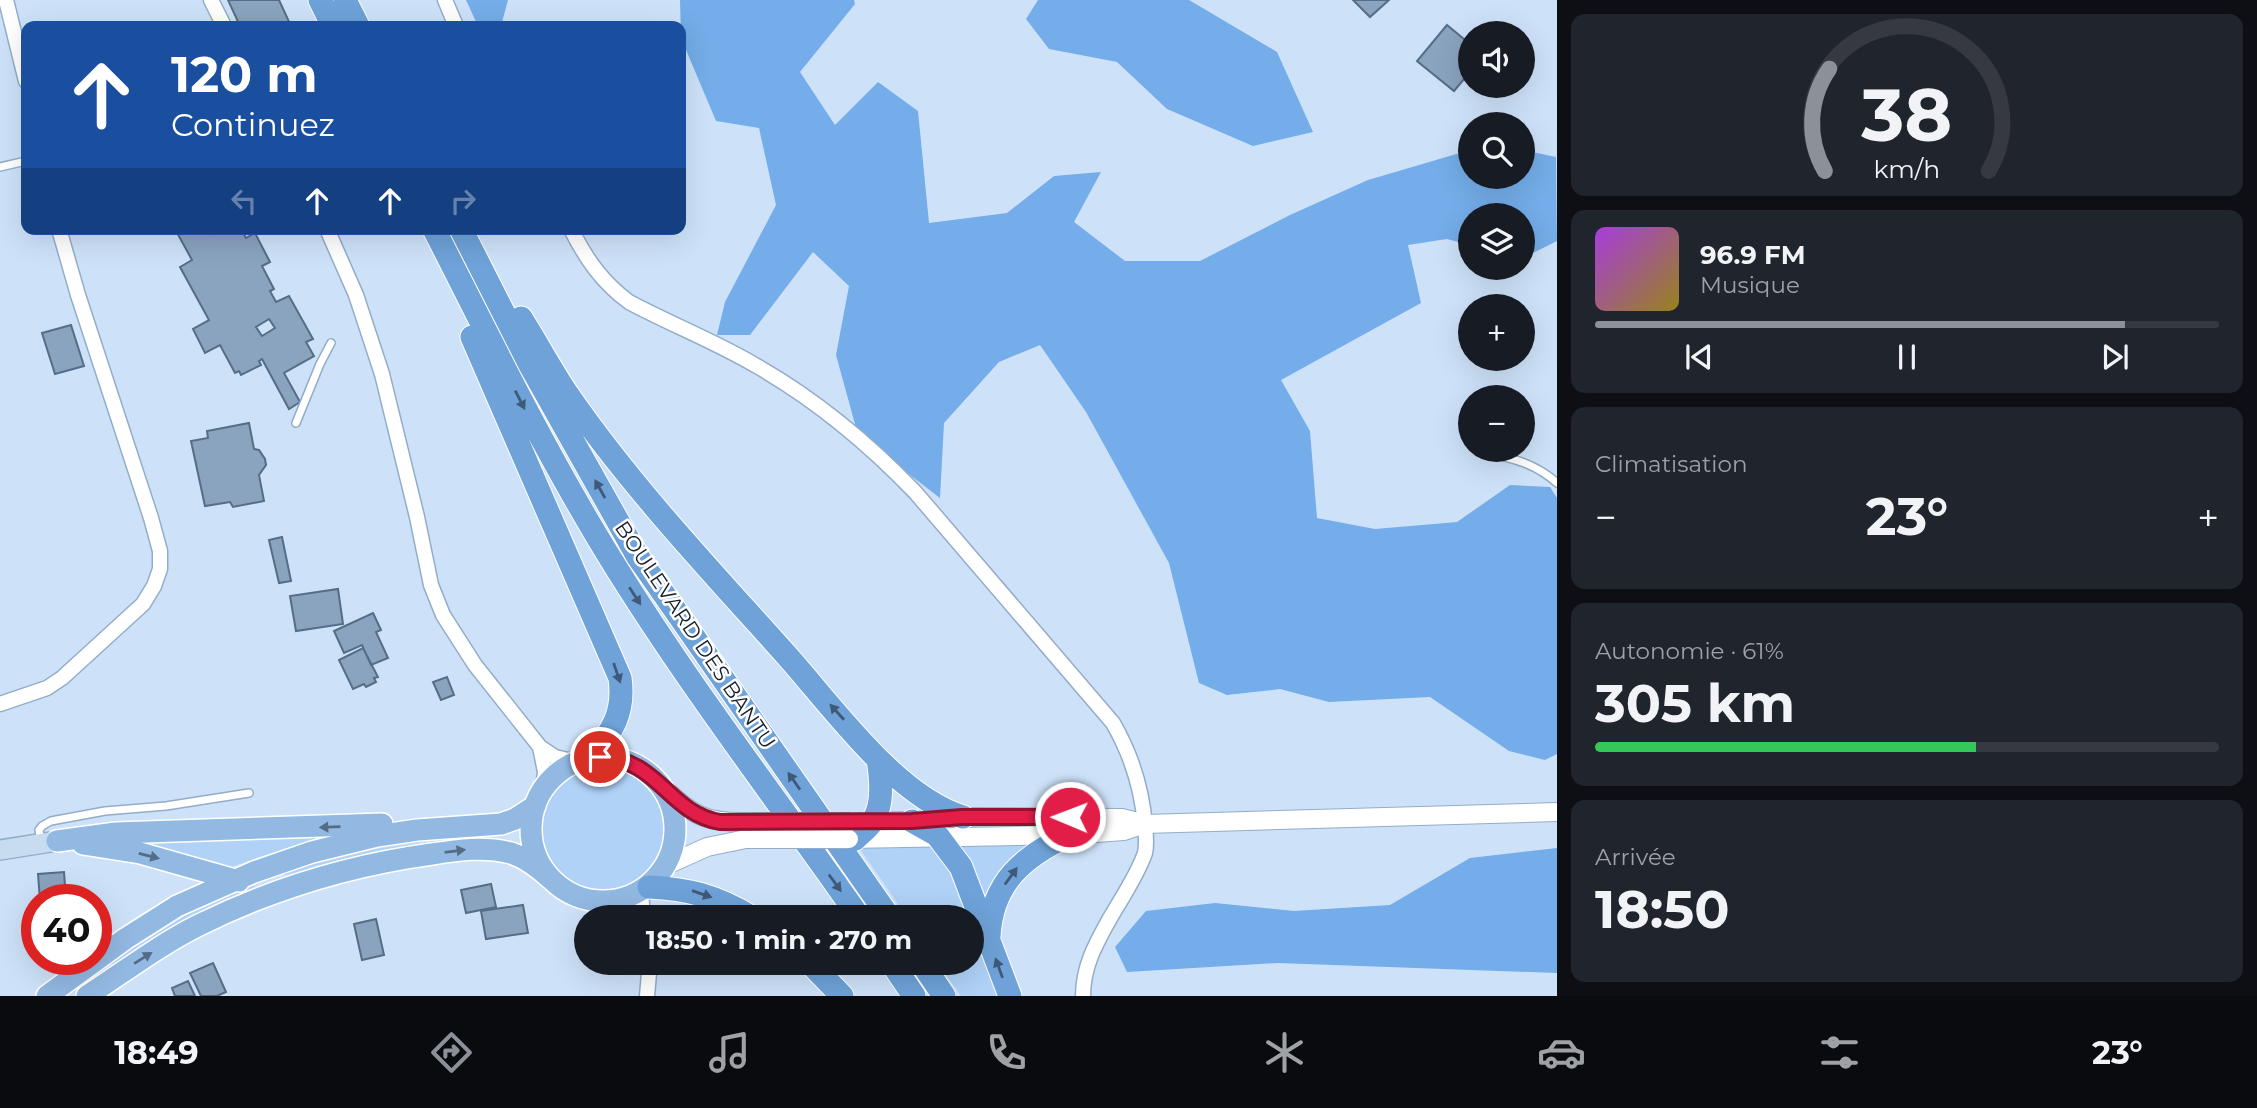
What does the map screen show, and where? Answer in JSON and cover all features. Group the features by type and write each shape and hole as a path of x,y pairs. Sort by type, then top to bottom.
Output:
{"highway":[{"path":"320,0 330,21"},
{"path":"345,0 356,21"},
{"path":"425,235 499,397 620,678 621,711 604,742 583,760"},
{"name":"BOULEVARD DES BANTU","path":"437,235 527,412 598,539 704,702 850,905"},
{"name":"BOULEVARD DES BANTU","path":"464,235 530,365 638,556 881,905"},
{"path":"473,235 568,394 644,494 878,758 921,797 946,812 962,817"},
{"path":"857,831 878,806 881,775 878,758"},
{"path":"912,821 937,835 961,867 1010,996"},
{"path":"989,939 993,911 1010,877 1034,853 1069,835"},
{"path":"645,889 693,891 729,905"},
{"path":"822,975 842,996"},
{"path":"900,975 914,996"},
{"path":"929,975 943,996"}],"main road":[{"path":"47,996 144,926 177,906 233,881 290,858 342,843 417,830 501,824 515,819 539,798 558,773 583,760 611,758 633,763 652,775 670,802 676,823 673,851 667,864 645,889 623,905"},
{"path":"539,798 531,828 534,850 551,879"},
{"path":"0,850 95,835 163,831 419,823 472,825"},
{"path":"49,842 140,853 233,881 281,881 360,861 388,861"},
{"path":"87,996 155,950 226,912 292,886 388,861 459,850 496,850 518,856 565,891 603,905"}],"street":[{"path":"6,0 21,61"},
{"path":"211,0 222,21"},
{"path":"444,0 454,21"},
{"path":"0,704 47,688 77,666 143,604 160,569 160,551 61,235"},
{"path":"329,235 369,333 393,413 429,578 443,615 475,665 540,747 555,757 583,760"},
{"path":"574,235 595,271 629,302 754,364 801,393 881,458 915,492 1113,723 1126,745 1137,776 1145,824 1145,851 1092,951 1085,972 1083,996"},
{"path":"539,798 545,772 540,747"},
{"path":"659,784 698,816 746,830 1069,835 1124,831 1145,824"},
{"path":"857,831 912,821 962,817 1122,818 1145,824 1557,812"},
{"path":"667,864 746,830"},
{"path":"644,905 645,889"},
{"path":"647,996 649,975"}],"lane":[{"path":"0,167 21,162"},
{"path":"296,423 331,343"},
{"path":"1524,462 1543,470 1557,483"},
{"path":"49,842 39,830 51,821 105,811 166,806 249,793"}],"shaded area":[{"path":"466,0 508,0 502,21 476,21"},
{"path":"680,0 854,0 855,4 800,72 835,125 878,82 918,111 929,223 1007,213 1054,176 1101,172 1074,222 1125,261 1200,261 1290,215 1368,180 1458,154 1458,189 1535,189 1535,153 1556,157 1557,241 1535,252 1535,203 1458,203 1458,242 1447,239 1408,245 1421,303 1281,380 1310,431 1317,518 1375,529 1457,522 1510,485 1550,487 1557,498 1557,754 1545,760 1509,751 1430,697 1329,702 1280,689 1227,695 1199,683 1169,563 1086,412 1040,345 999,362 944,423 940,498 858,435 836,355 849,286 813,252 750,335 717,335 725,302 776,205 759,128 716,121 686,50 686,21 681,21"},
{"path":"1038,0 1189,0 1277,52 1313,132 1253,146 1167,109 1117,62 1049,49 1026,19"},
{"path":"603,768 627,772 647,786 661,806 665,830 661,854 647,874 627,888 603,892 579,888 559,874 545,854 541,830 545,806 559,786 579,772"},
{"path":"337,836 284,849 228,868 116,839"},
{"path":"449,841 392,850 286,875 275,875 279,871 352,852"},
{"path":"1037,842 985,914 984,905 981,905 955,844"},
{"path":"919,845 931,848 947,862 966,905 899,905 860,849"},
{"path":"1557,848 1557,973 1278,963 1127,972 1115,947 1146,911 1215,903 1294,911 1390,905 1470,858"},
{"path":"245,886 255,886 258,890 115,965 112,964 112,961 193,911"},
{"path":"984,952 1001,996 961,996 946,975 984,975"}],"building":[{"path":"228,0 279,0 289,21 238,21"},
{"path":"1353,0 1389,0 1370,17"},
{"path":"1447,25 1458,34 1458,86 1454,91 1417,61"},
{"path":"178,235 244,235 246,238 256,235 270,262 262,266 274,289 270,291 276,302 289,296 313,339 306,342 314,356 284,373 300,402 289,409 262,359 259,361 261,365 241,375 239,371 235,373 220,345 205,353 193,329 209,320 180,267 192,260","holes":["269,319 275,328 262,336 256,327"]},
{"path":"71,325 84,366 55,374 42,333"},
{"path":"249,423 254,449 259,450 265,459 266,465 259,475 264,501 233,507 230,502 205,506 191,441 208,438 207,431"},
{"path":"282,537 291,581 279,583 269,540"},
{"path":"338,589 343,624 296,631 290,596"},
{"path":"373,613 381,630 376,632 388,658 371,665 362,645 344,653 334,631"},
{"path":"363,648 378,677 374,678 376,682 366,687 364,684 353,689 339,660"},
{"path":"447,677 454,695 441,700 433,682"},
{"path":"64,872 65,884 39,884 38,874"},
{"path":"491,884 496,907 466,913 461,890"},
{"path":"523,905 528,933 486,939 481,911"},
{"path":"376,919 384,955 362,960 354,924"},
{"path":"213,963 226,992 217,996 201,996 190,973"},
{"path":"188,981 195,996 175,996 172,988"}],"route":[{"path":"600,757 633,763 652,775 685,807 710,821 850,822 962,817 1070,817"}]}
